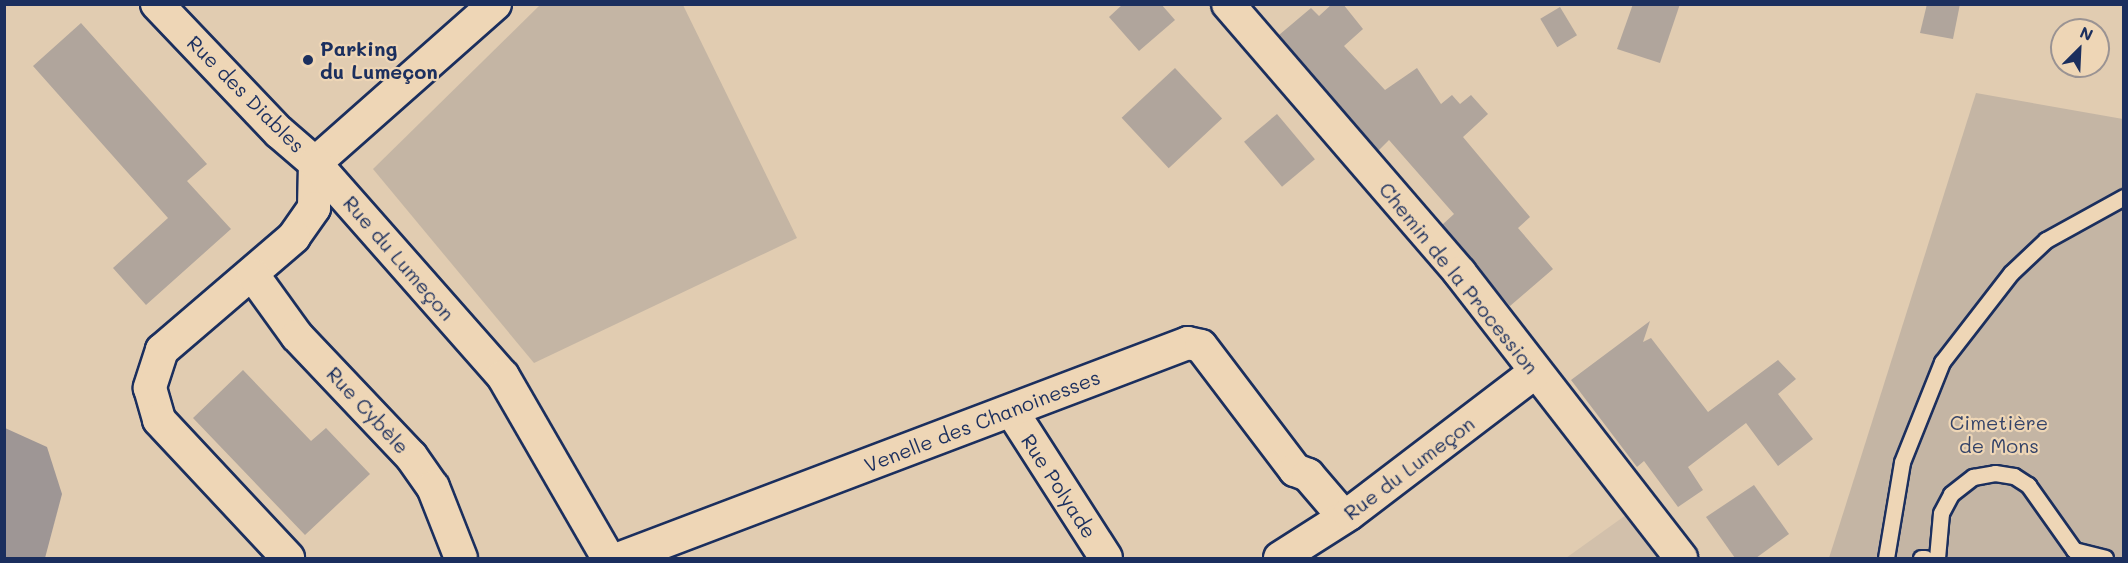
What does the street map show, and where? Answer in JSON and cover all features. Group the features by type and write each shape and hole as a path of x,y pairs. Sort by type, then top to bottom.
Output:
{"street":[{"name":"Rue des Diables","path":"157,4 279,132 315,163 314,208 294,237 253,275 230,288 162,350 150,388 159,420 288,558"},
{"path":"315,163 495,4"},
{"name":"Chemin de la Procession","path":"1228,4 1460,273 1534,373 1681,558"},
{"name":"Rue du Lumeçon","path":"315,163 503,376 608,558"},
{"name":"Rue Cybèle","path":"253,275 297,336 411,456 433,487 461,558"},
{"name":"Venelle des Chanoinesses","path":"621,558 1013,413 1150,354 1188,344 1201,346 1295,470 1308,476 1344,517"},
{"name":"Rue du Lumeçon","path":"1280,558 1344,517 1534,373"},
{"name":"Rue Polyade","path":"1013,413 1106,558"}],"lane":[{"path":"1886,558 1902,462 1942,362 2011,273 2046,240 2124,197"},
{"path":"1937,558 1941,513 1951,494 1973,477 1995,473 2014,476 2028,485 2074,550 2105,558"}],"shaded area":[{"path":"5,428 47,447 62,494 45,558 5,558"},
{"path":"1640,505 1681,558 1566,558"}],"green space":[{"path":"541,4 683,5 797,238 534,363 373,169"},
{"name":"Cimetière de Mons","path":"1976,93 2123,119 2123,558 1829,558"}],"building":[{"path":"1123,4 1161,4 1175,20 1139,51 1109,17"},
{"path":"1332,4 1343,4 1363,29 1344,46 1385,90 1417,68 1441,104 1452,95 1460,104 1471,95 1488,114 1463,137 1530,217 1518,228 1553,269 1510,306 1442,225 1454,214 1389,140 1378,151 1279,35 1311,8 1319,16"},
{"path":"1633,4 1680,4 1660,63 1617,49"},
{"path":"1927,4 1960,4 1953,39 1920,33"},
{"path":"1560,7 1577,35 1557,47 1540,19"},
{"path":"81,23 207,164 187,181 231,229 146,305 113,268 168,218 33,66"},
{"path":"1175,68 1222,118 1169,168 1122,118"},
{"path":"1277,114 1315,159 1282,187 1244,142"},
{"path":"1650,321 1643,342 1651,338 1708,412 1778,360 1796,379 1778,394 1813,439 1778,466 1746,423 1688,467 1703,490 1678,507 1644,461 1637,467 1571,380"},
{"path":"243,370 311,441 326,428 370,474 305,535 193,418"},
{"path":"1754,485 1789,534 1756,558 1735,558 1706,517"}],"place":[{"name":"Parking du Lumeçon","path":"308,60"}]}
